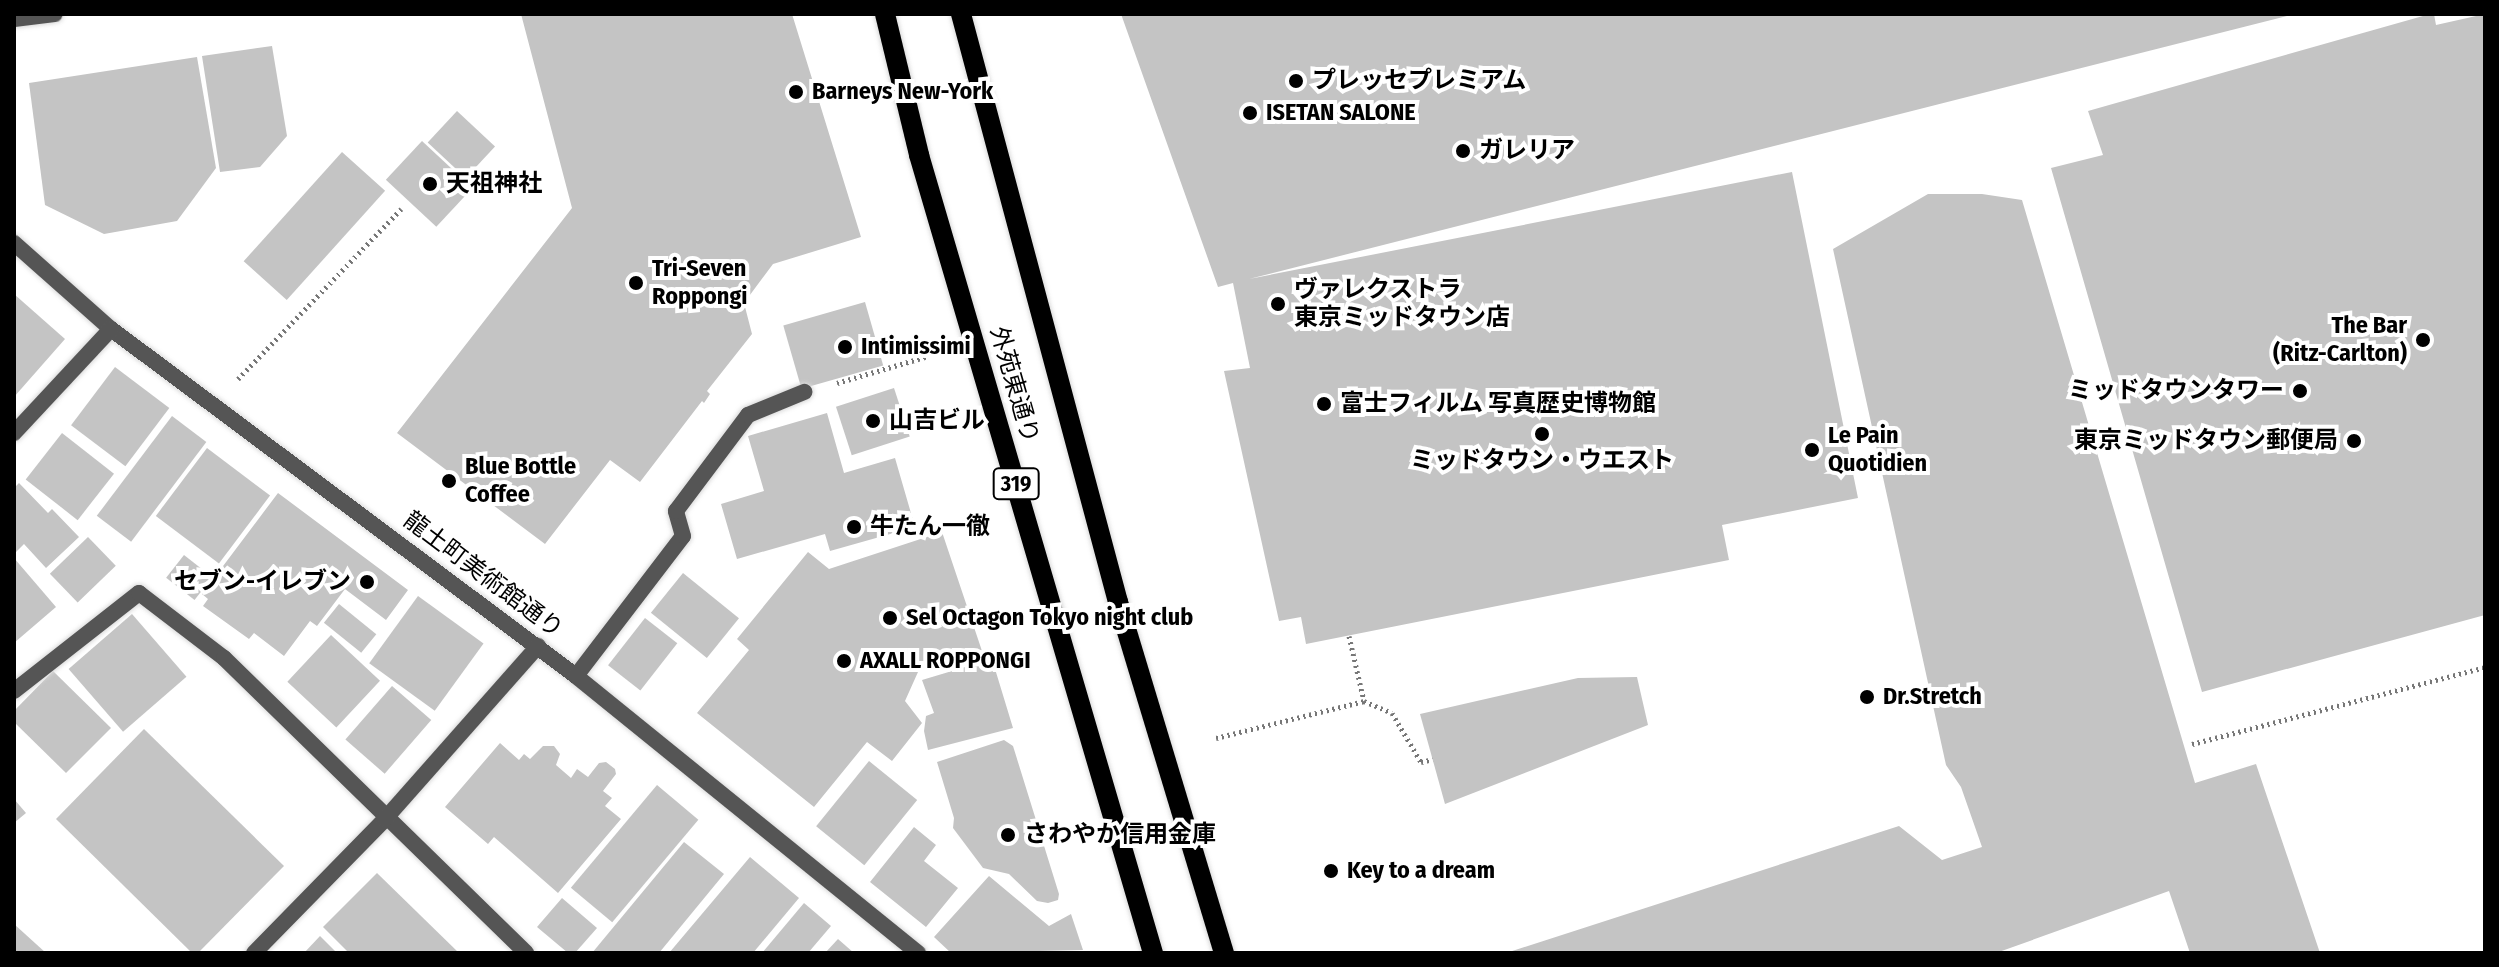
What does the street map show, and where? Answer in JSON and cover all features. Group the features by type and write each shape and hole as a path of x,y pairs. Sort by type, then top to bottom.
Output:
{"main road":[{"name":"外苑東通り","path":"885,14 919,155 1153,953"},
{"name":"外苑東通り","path":"961,14 1118,602 1224,953"}],"street":[{"path":"14,19 55,14"},
{"name":"龍土町美術館通り","path":"14,243 111,329 538,646 918,953"},
{"path":"14,433 111,329"},
{"path":"576,676 683,536 676,511 748,415 804,392"},
{"path":"14,691 139,593 224,658 385,819 526,953"},
{"path":"254,953 385,819 538,646"}],"path":[{"path":"213,405 401,209"},
{"path":"831,385 928,356"},
{"path":"1349,636 1364,701"},
{"path":"2192,744 2485,667"},
{"path":"1216,738 1364,701 1392,713 1421,762 1433,759"}],"building":[{"name":"Tri-Seven Roppongi","path":"521,14 792,14 861,237 773,264 744,303 752,334 707,391 710,394 704,403 702,401 640,482 610,460 545,544 397,433 572,208"},
{"path":"1121,14 2291,15 1249,279 1792,172 1858,498 1722,525 1729,560 1306,644 1301,617 1279,621 1224,371 1250,368 1233,283 1218,287"},
{"name":"ミッドタウンタワー","path":"2434,14 2436,25 2485,14 2485,615 2202,692 2051,168 2103,155 2088,111"},
{"path":"272,46 287,136 260,167 220,172 202,56"},
{"path":"197,57 216,168 177,221 104,234 45,205 29,83"},
{"path":"457,111 495,146 466,178 428,142"},
{"name":"天祖神社","path":"422,141 472,188 436,227 386,180"},
{"path":"342,152 385,191 287,300 244,261"},
{"path":"1928,194 1982,194 2022,200 2195,783 2256,764 2320,953 2190,953 2169,891 1996,953 1506,953 1899,826 1942,860 1982,847 1961,787 1946,765 1833,249"},
{"path":"14,294 65,339 14,397"},
{"path":"865,302 883,365 801,389 783,325"},
{"path":"115,367 169,408 125,466 71,425"},
{"name":"山吉ビル","path":"894,388 910,437 852,455 836,407"},
{"path":"827,413 844,473 895,458 915,527 830,551 825,534 737,559 721,504 764,491 748,436"},
{"path":"172,416 206,442 131,542 97,516"},
{"path":"62,433 114,474 78,520 26,479"},
{"path":"207,448 270,496 219,563 156,516"},
{"path":"19,483 48,513 52,509 79,537 46,568 24,544 14,554 14,488"},
{"path":"278,493 408,590 386,620 345,589 317,626 310,621 284,656 254,633 249,639 203,606 208,599 202,594"},
{"name":"AXALL ROPPONGI","path":"942,532 982,651 918,672 905,701 922,723 892,761 867,742 814,807 697,713 749,650 737,639 808,552 829,569"},
{"path":"88,537 116,566 78,603 50,574"},
{"path":"184,555 212,577 195,600 166,578"},
{"path":"14,558 56,607 14,643"},
{"path":"683,573 739,618 707,658 651,613"},
{"path":"418,596 484,644 435,711 369,663"},
{"path":"339,604 376,634 361,653 324,623"},
{"path":"132,614 186,677 123,732 69,669"},
{"path":"645,618 677,643 640,691 608,665"},
{"path":"331,635 380,681 336,728 287,682"},
{"path":"992,659 1013,728 928,750 924,731 926,716 934,713 922,680"},
{"path":"53,671 111,728 66,773 14,722 14,711"},
{"path":"1637,677 1648,725 1445,804 1420,714 1578,678"},
{"path":"392,686 431,720 385,774 345,740"},
{"path":"144,729 284,866 198,953 192,953 56,819"},
{"path":"1004,740 1013,746 1059,894 1058,900 1048,903 1037,901 1009,874 983,868 953,828 954,818 937,762"},
{"path":"500,743 519,760 524,754 530,759 543,746 554,746 560,754 556,765 571,778 577,769 588,777 599,763 606,762 615,769 616,774 603,791 612,798 605,806 621,819 558,893 494,837 488,844 445,807"},
{"path":"869,761 917,800 864,865 816,826"},
{"path":"657,785 698,820 612,922 571,888"},
{"path":"14,799 26,813 14,823"},
{"path":"914,827 936,845 924,861 958,888 926,927 870,882"},
{"path":"684,842 724,874 659,953 592,953"},
{"path":"750,857 799,898 753,953 669,953"},
{"path":"377,873 459,953 349,953 323,927"},
{"path":"989,876 1049,926 1071,914 1083,950 951,953 934,937"},
{"path":"562,898 597,928 575,953 568,953 537,927"},
{"path":"804,903 831,926 808,953 762,953"},
{"path":"14,924 46,953 14,953"},
{"path":"320,936 337,953 304,953"},
{"path":"838,939 854,953 825,953"}],"place":[{"name":"プレッセプレミアム","path":"1296,81"},
{"name":"Barneys New-York","path":"796,92"},
{"name":"ISETAN SALONE","path":"1250,113"},
{"name":"ガレリア","path":"1463,151"},
{"name":"天祖神社","path":"430,184"},
{"name":"Tri-Seven Roppongi","path":"636,283"},
{"name":"ヴァレクストラ 東京ミッドタウン店","path":"1278,304"},
{"name":"The Bar (Ritz-Carlton)","path":"2423,340"},
{"name":"Intimissimi","path":"845,347"},
{"name":"ミッドタウンタワー","path":"2300,391"},
{"name":"富士フィルム 写真歴史博物館","path":"1324,404"},
{"name":"山吉ビル","path":"873,421"},
{"name":"ミッドタウン・ウエスト","path":"1542,434"},
{"name":"東京ミッドタウン郵便局","path":"2354,441"},
{"name":"Le Pain Quotidien","path":"1812,450"},
{"name":"Blue Bottle Coffee","path":"449,481"},
{"name":"牛たん一徹","path":"854,527"},
{"name":"セブン-イレブン","path":"367,582"},
{"name":"Sel Octagon Tokyo night club","path":"890,618"},
{"name":"AXALL ROPPONGI","path":"844,661"},
{"name":"Dr.Stretch","path":"1867,697"},
{"name":"さわやか信用金庫","path":"1008,835"},
{"name":"Key to a dream","path":"1331,871"}]}
